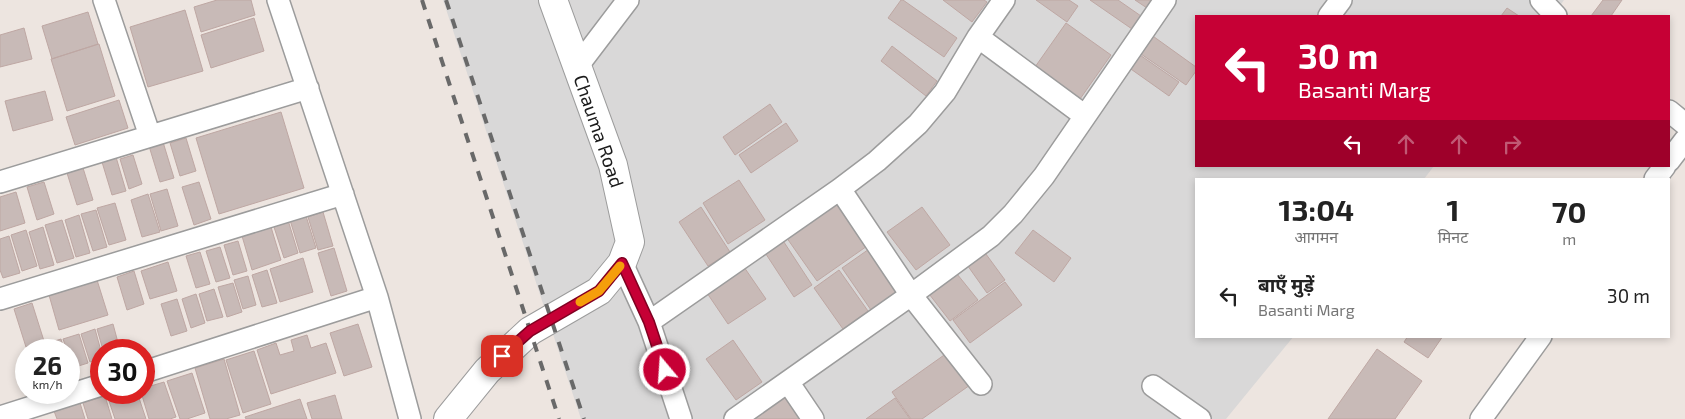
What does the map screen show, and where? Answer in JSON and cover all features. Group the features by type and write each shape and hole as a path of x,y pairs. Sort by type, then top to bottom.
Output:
{"street":[{"path":"104,0 150,136"},
{"path":"278,0 377,297 410,419"},
{"name":"Chauma Road","path":"553,0 614,165 630,242 622,263"},
{"path":"577,67 628,0"},
{"path":"649,322 840,189 877,161 918,124 944,92 978,37 1004,0"},
{"path":"735,419 912,295 992,236 1044,176 1166,0"},
{"path":"1541,0 1555,15"},
{"path":"978,37 1085,116"},
{"path":"1,177 150,136 308,88"},
{"path":"1670,112 1685,124"},
{"path":"1670,160 1685,140"},
{"path":"1656,178 1664,167"},
{"path":"840,189 912,295 981,384"},
{"path":"0,299 343,194"},
{"path":"448,419 487,371 502,356 530,331 599,291 622,263 649,322 681,419"},
{"path":"155,368 377,297"},
{"path":"1481,419 1540,338"},
{"path":"788,382 813,419"},
{"path":"1153,386 1200,419"},
{"path":"0,417 90,388"}],"shaded area":[{"path":"443,0 1564,0 1554,15 1195,15 1195,167 1433,167 1425,178 1195,178 1195,338 1292,338 1226,419 581,419"}],"building":[{"path":"217,0 251,0 255,15 201,32 194,7"},
{"path":"901,0 957,38 944,57 888,18"},
{"path":"943,0 984,0 987,2 972,22"},
{"path":"1036,0 1069,0 1078,6 1067,22"},
{"path":"1090,0 1118,0 1141,16 1132,29"},
{"path":"1135,0 1153,0 1147,8"},
{"path":"1603,0 1622,0 1612,15 1592,15"},
{"path":"1507,8 1518,15 1502,15"},
{"path":"185,10 203,71 148,87 130,27"},
{"path":"88,12 98,44 52,59 42,26"},
{"path":"254,18 264,51 211,68 201,35"},
{"path":"1066,23 1111,55 1080,99 1035,67"},
{"path":"24,28 32,59 0,67 0,35"},
{"path":"1150,34 1195,66 1195,72 1186,85 1138,52"},
{"path":"99,44 115,96 67,111 51,59"},
{"path":"892,46 937,81 926,96 881,61"},
{"path":"1137,53 1179,82 1169,96 1128,67"},
{"path":"45,91 53,120 13,131 5,101"},
{"path":"119,100 128,128 75,145 66,117"},
{"path":"770,104 782,122 735,155 723,137"},
{"path":"281,112 304,188 219,214 196,138"},
{"path":"786,123 798,141 751,173 739,155"},
{"path":"186,138 196,171 180,176 170,143"},
{"path":"163,142 174,178 160,182 149,146"},
{"path":"133,155 142,184 129,189 120,159"},
{"path":"116,157 126,191 112,195 102,162"},
{"path":"83,168 93,200 77,205 67,173"},
{"path":"739,180 765,220 728,244 703,203"},
{"path":"44,182 54,214 37,220 27,187"},
{"path":"199,182 211,219 194,225 182,187"},
{"path":"167,189 178,226 161,231 150,194"},
{"path":"16,192 25,223 0,231 0,197"},
{"path":"148,194 160,232 142,237 131,200"},
{"path":"837,197 870,244 817,281 784,234"},
{"path":"115,203 126,240 109,245 97,208"},
{"path":"701,207 730,252 708,266 679,222"},
{"path":"922,207 950,245 916,270 887,232"},
{"path":"96,210 107,247 93,251 81,214"},
{"path":"323,212 333,246 318,250 308,217"},
{"path":"79,215 90,253 76,257 65,220"},
{"path":"306,216 316,248 300,253 290,220"},
{"path":"62,220 74,258 57,263 45,225"},
{"path":"288,220 298,253 284,258 273,224"},
{"path":"43,227 54,265 40,269 29,232"},
{"path":"271,227 281,260 252,270 242,236"},
{"path":"26,230 37,266 22,271 11,235"},
{"path":"1033,230 1071,258 1054,282 1015,253"},
{"path":"9,236 20,273 3,278 0,270 0,239"},
{"path":"780,236 812,285 794,297 762,248"},
{"path":"238,241 247,271 233,275 224,245"},
{"path":"220,247 230,278 216,282 206,251"},
{"path":"872,247 901,289 871,310 842,268"},
{"path":"334,248 347,291 331,296 318,253"},
{"path":"983,250 1005,280 987,293 965,262"},
{"path":"200,252 210,284 196,288 186,256"},
{"path":"303,258 313,292 280,302 270,269"},
{"path":"168,262 177,291 150,299 141,271"},
{"path":"744,267 766,299 728,324 707,293"},
{"path":"953,269 978,300 950,321 926,290"},
{"path":"267,270 277,303 262,307 252,275"},
{"path":"839,270 868,311 843,329 814,288"},
{"path":"134,271 144,304 127,310 117,277"},
{"path":"248,276 256,305 243,309 234,280"},
{"path":"97,280 108,315 59,330 49,295"},
{"path":"1005,282 1022,305 970,343 953,320"},
{"path":"233,283 242,312 227,317 218,287"},
{"path":"214,289 223,317 207,321 199,294"},
{"path":"196,294 205,323 191,328 182,299"},
{"path":"177,299 187,331 171,336 161,304"},
{"path":"32,303 43,339 23,339 14,309"},
{"path":"113,324 117,339 100,339 97,329"},
{"path":"358,324 372,367 344,376 330,333"},
{"path":"95,329 98,339 90,339 90,362 81,334"},
{"path":"79,334 88,363 80,366 80,339 63,339"},
{"path":"307,335 311,348 326,343 336,373 271,394 257,350 276,343 280,355 294,351 291,340"},
{"path":"1407,338 1442,338 1428,358 1404,342"},
{"path":"733,340 762,382 736,400 706,359"},
{"path":"1377,349 1422,381 1395,419 1328,419"},
{"path":"254,351 271,404 243,413 226,360"},
{"path":"947,353 970,385 922,419 911,419 892,392"},
{"path":"224,359 240,415 226,419 210,419 195,368"},
{"path":"192,373 205,413 187,419 180,419 167,381"},
{"path":"164,382 176,417 170,419 149,419 145,404 155,404 155,385"},
{"path":"335,395 342,419 312,419 307,403"},
{"path":"784,397 800,419 755,419"},
{"path":"895,398 910,419 866,419"},
{"path":"300,399 307,419 246,419 245,417"},
{"path":"90,401 90,404 107,404 112,419 88,419 83,403"},
{"path":"80,403 85,419 57,419 54,411"},
{"path":"110,404 141,404 146,419 115,419"}],"railway":[{"path":"422,0 559,419"},
{"path":"446,0 584,419"}],"slow traffic":[{"path":"580,302 599,291 620,266"}],"route":[{"path":"502,356 530,331 599,291 622,263 649,322 665,370"}]}
